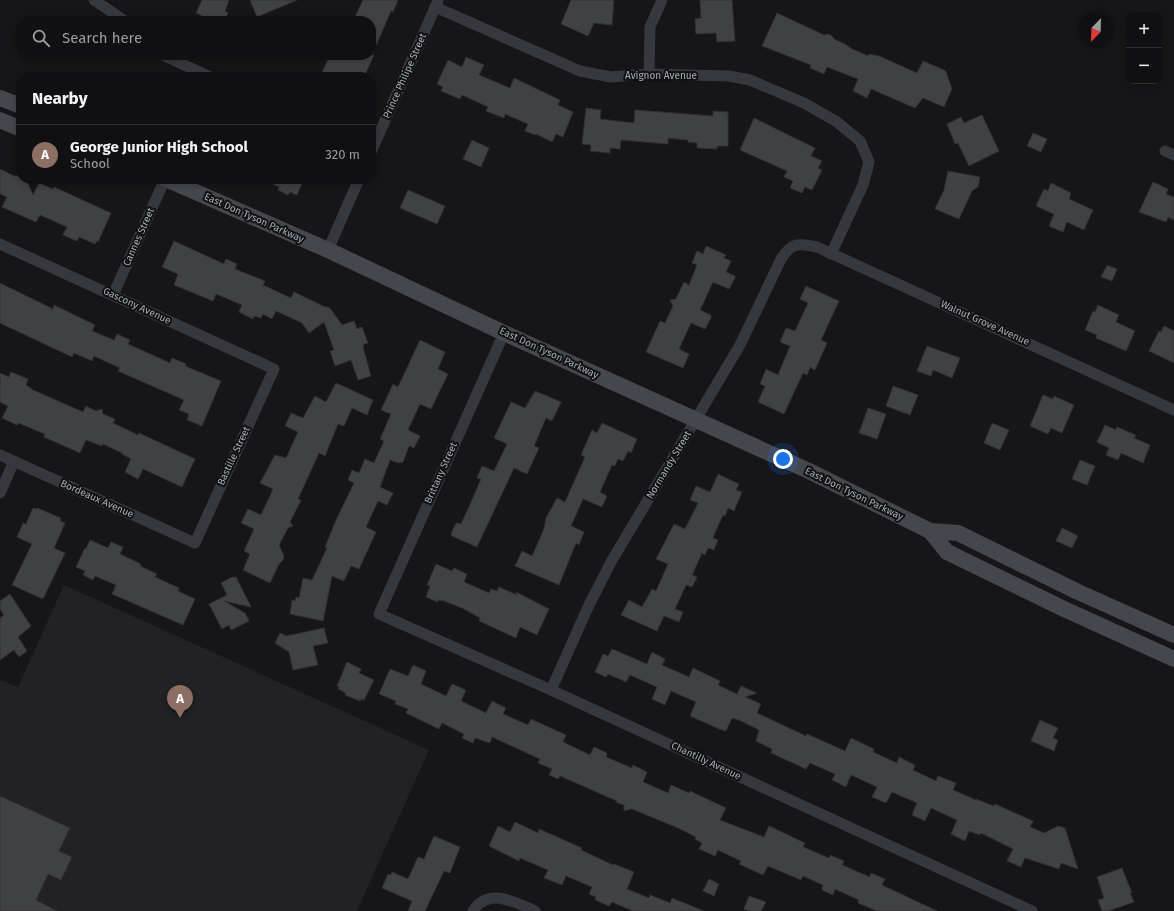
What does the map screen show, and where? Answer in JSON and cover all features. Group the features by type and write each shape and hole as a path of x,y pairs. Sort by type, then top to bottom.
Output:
{"main road":[{"path":"0,98 16,104"},
{"path":"0,120 16,127"},
{"name":"East Don Tyson Parkway","path":"176,184 328,250 695,421 810,471 930,531 958,533 1076,592 1174,635"},
{"name":"East Don Tyson Parkway","path":"930,531 947,552 1071,613 1174,659"}],"street":[{"path":"94,0 117,16"},
{"path":"649,74 650,27 662,0"},
{"name":"Avignon Avenue","path":"437,3 580,71 611,76 649,74 729,76 750,80 767,85 804,103 837,122 860,141 869,162 863,186 831,254"},
{"name":"Prince Philipe Street","path":"376,141 437,3"},
{"path":"174,60 199,72"},
{"name":"Cannes Street","path":"113,295 163,184"},
{"path":"328,250 357,184"},
{"name":"Gascony Avenue","path":"0,244 274,369"},
{"name":"Walnut Grove Avenue","path":"794,245 804,244 817,247 1174,410"},
{"name":"Normandy Street","path":"551,690 589,605 611,562 740,345 786,250 794,245"},
{"name":"Brittany Street","path":"378,614 504,333"},
{"name":"Bastille Street","path":"195,543 274,369"},
{"name":"Bordeaux Avenue","path":"0,455 195,543"},
{"path":"0,493 14,462"},
{"name":"Chantilly Avenue","path":"378,614 551,690 1032,911"},
{"path":"473,911 476,906 487,898 506,900 535,911"}],"shaded area":[{"path":"64,585 429,750 357,911 0,911 0,680 18,687"}],"building":[{"path":"202,0 229,0 225,11 228,13 226,16 203,16 196,13"},
{"path":"250,0 297,0 259,16 257,16"},
{"path":"363,0 398,0 393,12 391,11 376,46 376,16 355,16"},
{"path":"571,0 614,0 612,25 594,23 588,36 561,24"},
{"path":"700,0 732,0 735,41 717,42 716,33 696,34 695,19 701,18"},
{"path":"777,13 824,35 828,34 852,49 868,56 869,54 879,56 917,73 923,61 944,70 952,89 944,107 923,98 915,108 871,89 867,98 853,91 858,79 827,67 824,74 810,68 811,65 762,46"},
{"path":"466,57 484,65 479,75 510,88 514,78 560,100 558,105 573,112 563,137 556,134 552,142 536,134 535,135 525,131 528,124 505,114 504,118 486,111 488,107 462,95 460,99 441,91 443,87 437,84 448,60 462,67"},
{"path":"328,60 372,60 366,72 322,72"},
{"path":"586,108 601,110 600,119 634,123 635,110 713,116 713,111 728,112 728,146 717,146 717,149 697,148 697,143 688,142 688,140 668,138 668,144 621,140 620,149 610,148 610,153 590,151 591,145 582,144"},
{"path":"982,115 999,151 969,166 958,143 955,144 947,124 961,117 964,123"},
{"path":"754,118 815,148 811,156 822,161 818,168 822,170 812,190 805,187 802,193 790,188 793,181 784,177 787,171 740,150"},
{"path":"1033,133 1047,139 1041,152 1027,146"},
{"path":"472,140 489,148 481,167 463,159"},
{"path":"0,169 16,176 16,184 28,184 33,195 38,184 41,184 53,189 54,187 111,213 98,242 96,241 95,244 79,237 77,241 63,235 67,227 40,215 36,222 2,207 7,197 0,194"},
{"path":"948,171 980,177 978,187 972,191 959,219 935,209 944,190"},
{"path":"1153,182 1168,189 1166,194 1174,197 1174,220 1168,217 1166,222 1139,212"},
{"path":"1051,183 1071,193 1069,199 1093,210 1084,230 1067,222 1063,232 1049,226 1054,214 1036,206 1044,189 1048,191"},
{"path":"273,184 302,184 297,195 290,192 288,195 278,190 279,187"},
{"path":"408,190 445,206 437,224 400,208"},
{"path":"174,241 224,264 226,259 237,264 235,269 265,281 263,285 291,298 294,292 330,308 342,325 354,321 357,329 362,327 368,343 364,344 363,347 371,376 358,380 351,360 335,366 330,351 334,350 324,322 309,333 302,323 276,311 272,319 263,314 261,318 254,316 253,319 239,312 242,305 216,294 213,301 174,285 178,274 162,267"},
{"path":"706,246 726,255 724,258 731,261 726,272 735,276 735,278 729,289 713,282 700,310 711,315 711,318 705,329 691,323 679,349 689,354 683,368 646,352 660,321 665,323 673,306 670,300 676,299 684,282 689,285 697,265 692,263 697,251 703,254"},
{"path":"1107,265 1117,269 1112,281 1101,277"},
{"path":"0,283 53,309 54,305 95,325 92,331 114,340 117,334 130,340 128,344 170,363 172,358 186,364 185,366 221,381 202,426 187,420 189,414 179,410 184,400 118,371 120,368 94,356 92,361 74,353 72,357 0,323"},
{"path":"806,286 839,301 821,340 827,343 815,370 810,367 807,375 803,373 784,414 758,402 765,386 760,384 766,369 778,375 790,346 780,342 786,328 795,331 808,303 800,299"},
{"path":"1098,305 1119,315 1116,322 1135,331 1126,351 1096,338 1097,335 1085,330 1093,311 1095,312"},
{"path":"1164,326 1174,331 1174,363 1149,351 1159,331 1161,332"},
{"path":"420,340 445,352 438,369 448,374 431,409 420,404 408,430 420,436 414,448 409,446 403,462 398,463 390,460 380,487 393,493 387,505 378,501 366,527 376,532 359,569 351,566 344,581 332,576 323,621 290,614 292,600 295,601 296,597 299,598 303,578 312,580 327,548 325,547 336,520 354,483 348,480 352,470 359,473 365,459 374,463 384,441 380,439 391,414 381,410 393,384 398,387"},
{"path":"927,346 960,358 952,378 933,370 931,376 917,371"},
{"path":"11,372 28,379 26,385 33,390 83,412 86,406 96,411 102,409 103,414 115,419 113,423 138,435 139,433 195,459 182,487 143,469 138,479 125,472 131,459 103,444 102,446 86,440 80,453 44,437 45,434 18,423 17,425 2,418 8,406 0,402 0,373 9,377"},
{"path":"336,383 373,400 367,415 352,408 344,426 338,424 325,456 319,453 298,499 301,500 290,522 293,526 288,528 279,545 284,556 270,583 243,570 250,554 244,551 254,529 241,523 248,509 261,515 273,489 260,483 275,455 286,458 298,432 285,426 291,413 303,418 315,396 326,402"},
{"path":"893,386 918,395 910,415 886,406"},
{"path":"535,391 561,402 552,421 546,418 534,446 539,448 527,474 514,468 477,547 452,536 451,534 456,523 461,524 481,479 477,478 482,466 494,471 507,444 494,438 511,402 525,408"},
{"path":"1043,395 1053,399 1054,396 1074,405 1062,433 1051,428 1048,434 1030,426"},
{"path":"868,408 886,414 877,439 859,433"},
{"path":"602,423 637,439 631,453 628,451 623,461 618,459 615,466 612,465 600,492 607,496 602,507 583,499 571,526 584,532 579,545 576,543 559,585 515,566 522,551 532,556 544,529 546,518 557,498 565,502 585,457 581,455 592,430 597,433"},
{"path":"992,423 1009,430 1000,450 984,443"},
{"path":"1105,425 1116,430 1117,427 1136,435 1134,438 1150,445 1143,463 1121,453 1118,460 1106,455 1109,448 1097,442"},
{"path":"1080,460 1095,466 1087,485 1072,479"},
{"path":"718,474 739,484 736,490 742,492 734,511 728,508 725,516 723,515 713,538 718,540 714,550 708,548 705,555 702,553 692,575 697,577 692,587 686,585 675,609 683,612 679,622 664,616 657,631 621,615 629,600 642,607 652,589 656,591 668,564 656,559 674,524 685,529 698,503 690,500 696,486 710,492"},
{"path":"33,508 37,508 61,518 60,521 65,523 54,548 65,553 43,599 12,585 32,544 17,537 23,523 26,524"},
{"path":"1062,528 1078,536 1072,548 1056,541"},
{"path":"90,540 108,548 111,542 123,547 120,554 141,564 140,566 157,574 155,577 179,588 178,591 195,599 183,625 112,594 116,585 95,576 93,580 83,575 85,571 76,567"},
{"path":"436,564 452,571 454,568 467,574 464,582 489,593 491,589 497,591 499,587 517,595 516,592 549,609 537,635 520,627 516,638 479,621 480,618 464,609 442,600 438,600 438,602 426,597 430,586 427,585"},
{"path":"232,577 236,577 251,607 224,601 245,613 249,621 231,630 229,625 222,629 209,604 227,595 221,583"},
{"path":"10,594 31,626 18,637 27,651 19,657 14,650 0,660 0,618 4,615 0,609 0,601"},
{"path":"324,628 328,643 313,646 318,665 293,670 289,652 275,643 280,633 286,636"},
{"path":"612,649 647,664 652,652 665,659 662,665 689,677 693,668 720,681 718,685 737,694 741,686 757,693 745,697 761,704 757,713 806,736 807,734 845,751 851,738 874,749 873,752 897,763 899,757 915,765 913,770 936,781 938,776 956,783 953,790 994,806 995,804 1033,821 1030,827 1044,833 1058,826 1065,828 1078,869 1061,863 1059,869 1025,858 1021,867 1007,861 1013,849 981,833 980,835 969,831 965,841 951,834 957,820 931,808 925,821 912,815 917,803 892,792 886,803 872,797 877,787 851,775 846,787 832,780 835,774 810,763 806,769 771,753 772,749 756,741 759,730 739,720 732,718 726,731 719,729 690,716 696,702 671,691 665,705 652,699 657,687 630,675 626,682 608,674 606,677 595,672 603,654 608,656"},
{"path":"347,662 361,669 359,673 374,680 364,700 361,699 360,701 345,695 346,693 338,689 339,687 337,686"},
{"path":"413,665 426,671 421,684 446,696 452,684 466,690 461,701 486,713 492,701 506,708 503,714 528,725 531,719 566,735 563,742 590,755 594,747 607,753 606,757 632,768 633,765 647,772 643,782 668,793 671,785 689,793 690,791 726,808 720,820 764,837 769,826 805,843 803,847 829,858 830,855 844,861 842,865 870,877 871,873 885,879 882,885 937,911 877,911 858,903 859,900 835,889 833,895 822,890 823,885 803,876 801,880 768,866 763,875 739,864 741,861 718,850 715,856 699,849 702,843 695,839 696,837 678,828 632,809 624,811 624,805 616,802 617,801 560,776 558,779 549,775 552,769 538,763 540,759 492,737 490,743 475,738 473,743 462,738 464,734 442,723 439,729 406,713 408,709 395,704 396,701 379,694 390,669 408,676"},
{"path":"1040,720 1058,728 1053,738 1058,740 1054,751 1031,741"},
{"path":"0,796 70,828 59,851 72,857 61,880 48,874 36,900 57,911 0,911"},
{"path":"515,822 538,833 539,829 582,848 581,850 613,865 614,864 634,872 627,889 649,898 650,895 670,903 672,898 704,911 633,911 612,902 609,906 595,900 596,897 589,894 592,887 566,876 562,885 544,878 548,870 520,858 519,861 489,846 498,826 510,832"},
{"path":"434,836 460,847 450,873 444,871 425,911 408,911 412,901 382,888 388,874 391,875 392,872 408,879 418,857 424,859"},
{"path":"1122,868 1134,902 1108,911 1102,911 1098,900 1104,898 1097,877"},
{"path":"709,879 719,884 714,896 703,891"},
{"path":"749,896 766,902 761,911 750,911 744,909"}],"place":[{"name":"George Junior High School","path":"180,718"}]}
